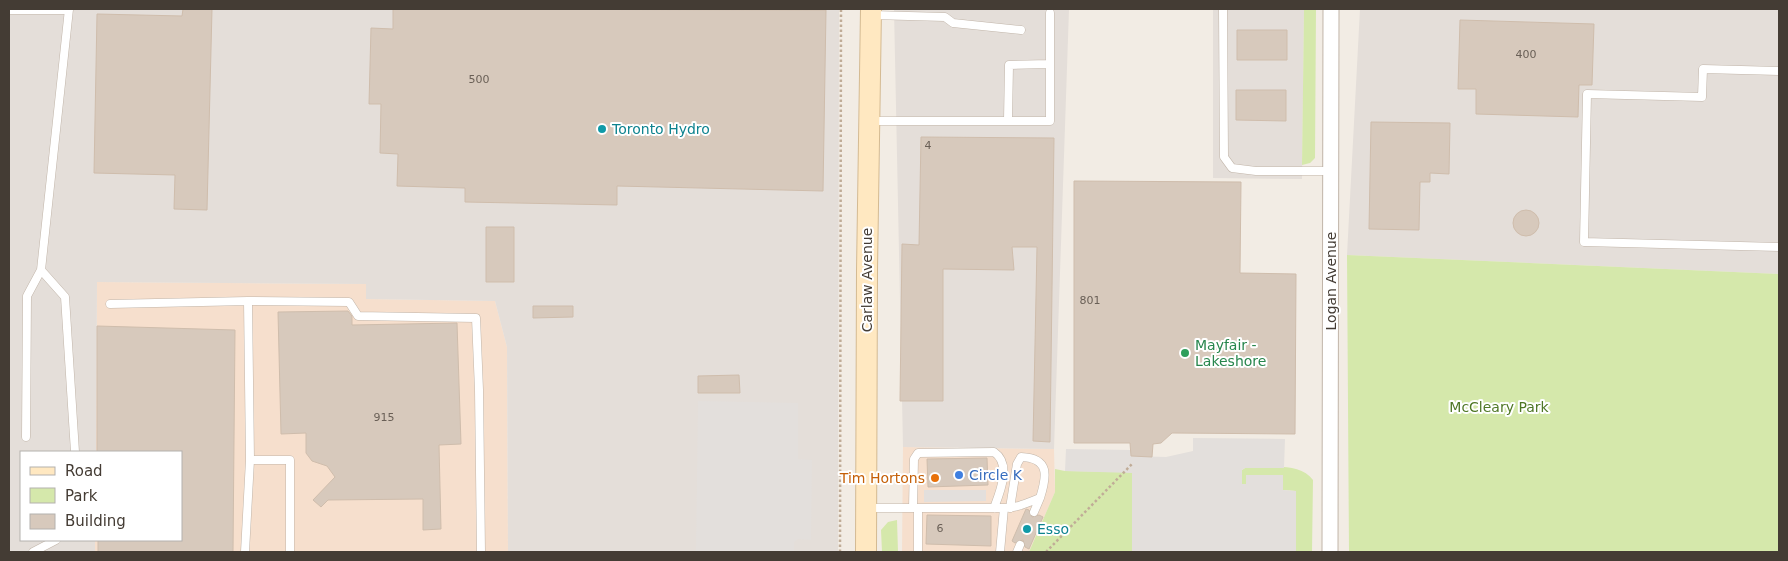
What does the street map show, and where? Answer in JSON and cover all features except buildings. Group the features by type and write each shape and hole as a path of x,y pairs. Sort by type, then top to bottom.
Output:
{"main road":[{"name":"Carlaw Avenue","path":"866,552 870,12"}],"street":[{"name":"Logan Avenue","path":"1330,552 1331,9"}],"lane":[{"path":"946,17 949,9"},
{"path":"1223,9 1224,157 1232,168 1256,171 1331,172"},
{"path":"9,10 69,10 40,270 27,296 26,437"},
{"path":"870,12 946,17 954,23 1021,30"},
{"path":"869,121 1050,121 1050,13"},
{"path":"1008,120 1008,65 1049,64"},
{"path":"1779,71 1703,69 1702,97 1587,94 1584,242 1779,247"},
{"path":"40,270 64,296 75,451"},
{"path":"244,552 250,460 248,301"},
{"path":"110,304 248,301 348,302 358,316 476,318 481,552"},
{"path":"918,552 914,459 918,454 994,452 999,455 1002,462 1003,482 994,508"},
{"path":"1000,552 1017,464 1021,457 1032,458 1040,462 1044,469 1044,482 1034,512"},
{"path":"250,460 290,460 290,552"},
{"path":"867,508 1010,508 1040,498"},
{"path":"33,552 54,541"}],"path":[{"path":"840,552 841,9"},
{"path":"1046,552 1133,463"}],"shaded area":[{"path":"9,9 839,9 838,552 508,552 507,347 495,301 366,299 366,284 97,282 96,451 20,451 20,541 95,541 95,552 9,552"},
{"path":"894,9 1069,9 1054,449 903,447"},
{"path":"1213,9 1304,9 1302,179 1213,178"},
{"path":"1360,9 1779,9 1779,274 1347,255"},
{"path":"97,282 366,284 366,299 495,301 507,347 508,552 95,552 95,541 182,541 182,451 96,451"},
{"path":"698,401 798,403 798,459 812,460 811,540 798,539 794,542 794,552 696,552"},
{"path":"1193,438 1285,439 1284,468 1245,468 1242,470 1242,484 1246,484 1246,475 1283,475 1283,490 1296,491 1296,552 1132,552 1132,473 1065,471 1066,449 1131,450 1131,456 1166,457 1193,451"},
{"path":"903,447 1054,449 1055,492 1029,552 902,552"},
{"path":"924,490 986,490 986,501 924,502"}],"green space":[{"path":"1304,9 1316,9 1315,158 1310,163 1302,165"},
{"name":"McCleary Park","path":"1347,255 1779,274 1779,552 1349,552"},
{"path":"1245,468 1291,468 1307,474 1313,480 1312,552 1296,552 1296,491 1283,490 1246,475 1246,484 1242,485 1242,470"},
{"path":"1055,469 1065,471 1132,472 1132,552 1029,552 1055,492"},
{"path":"897,520 898,552 882,552 881,530 888,522"}],"place":[{"name":"Toronto Hydro","path":"602,129"},
{"name":"Mayfair - Lakeshore","path":"1185,353"},
{"name":"Circle K","path":"959,475"},
{"name":"Tim Hortons","path":"935,478"},
{"name":"Esso","path":"1027,529"}]}
